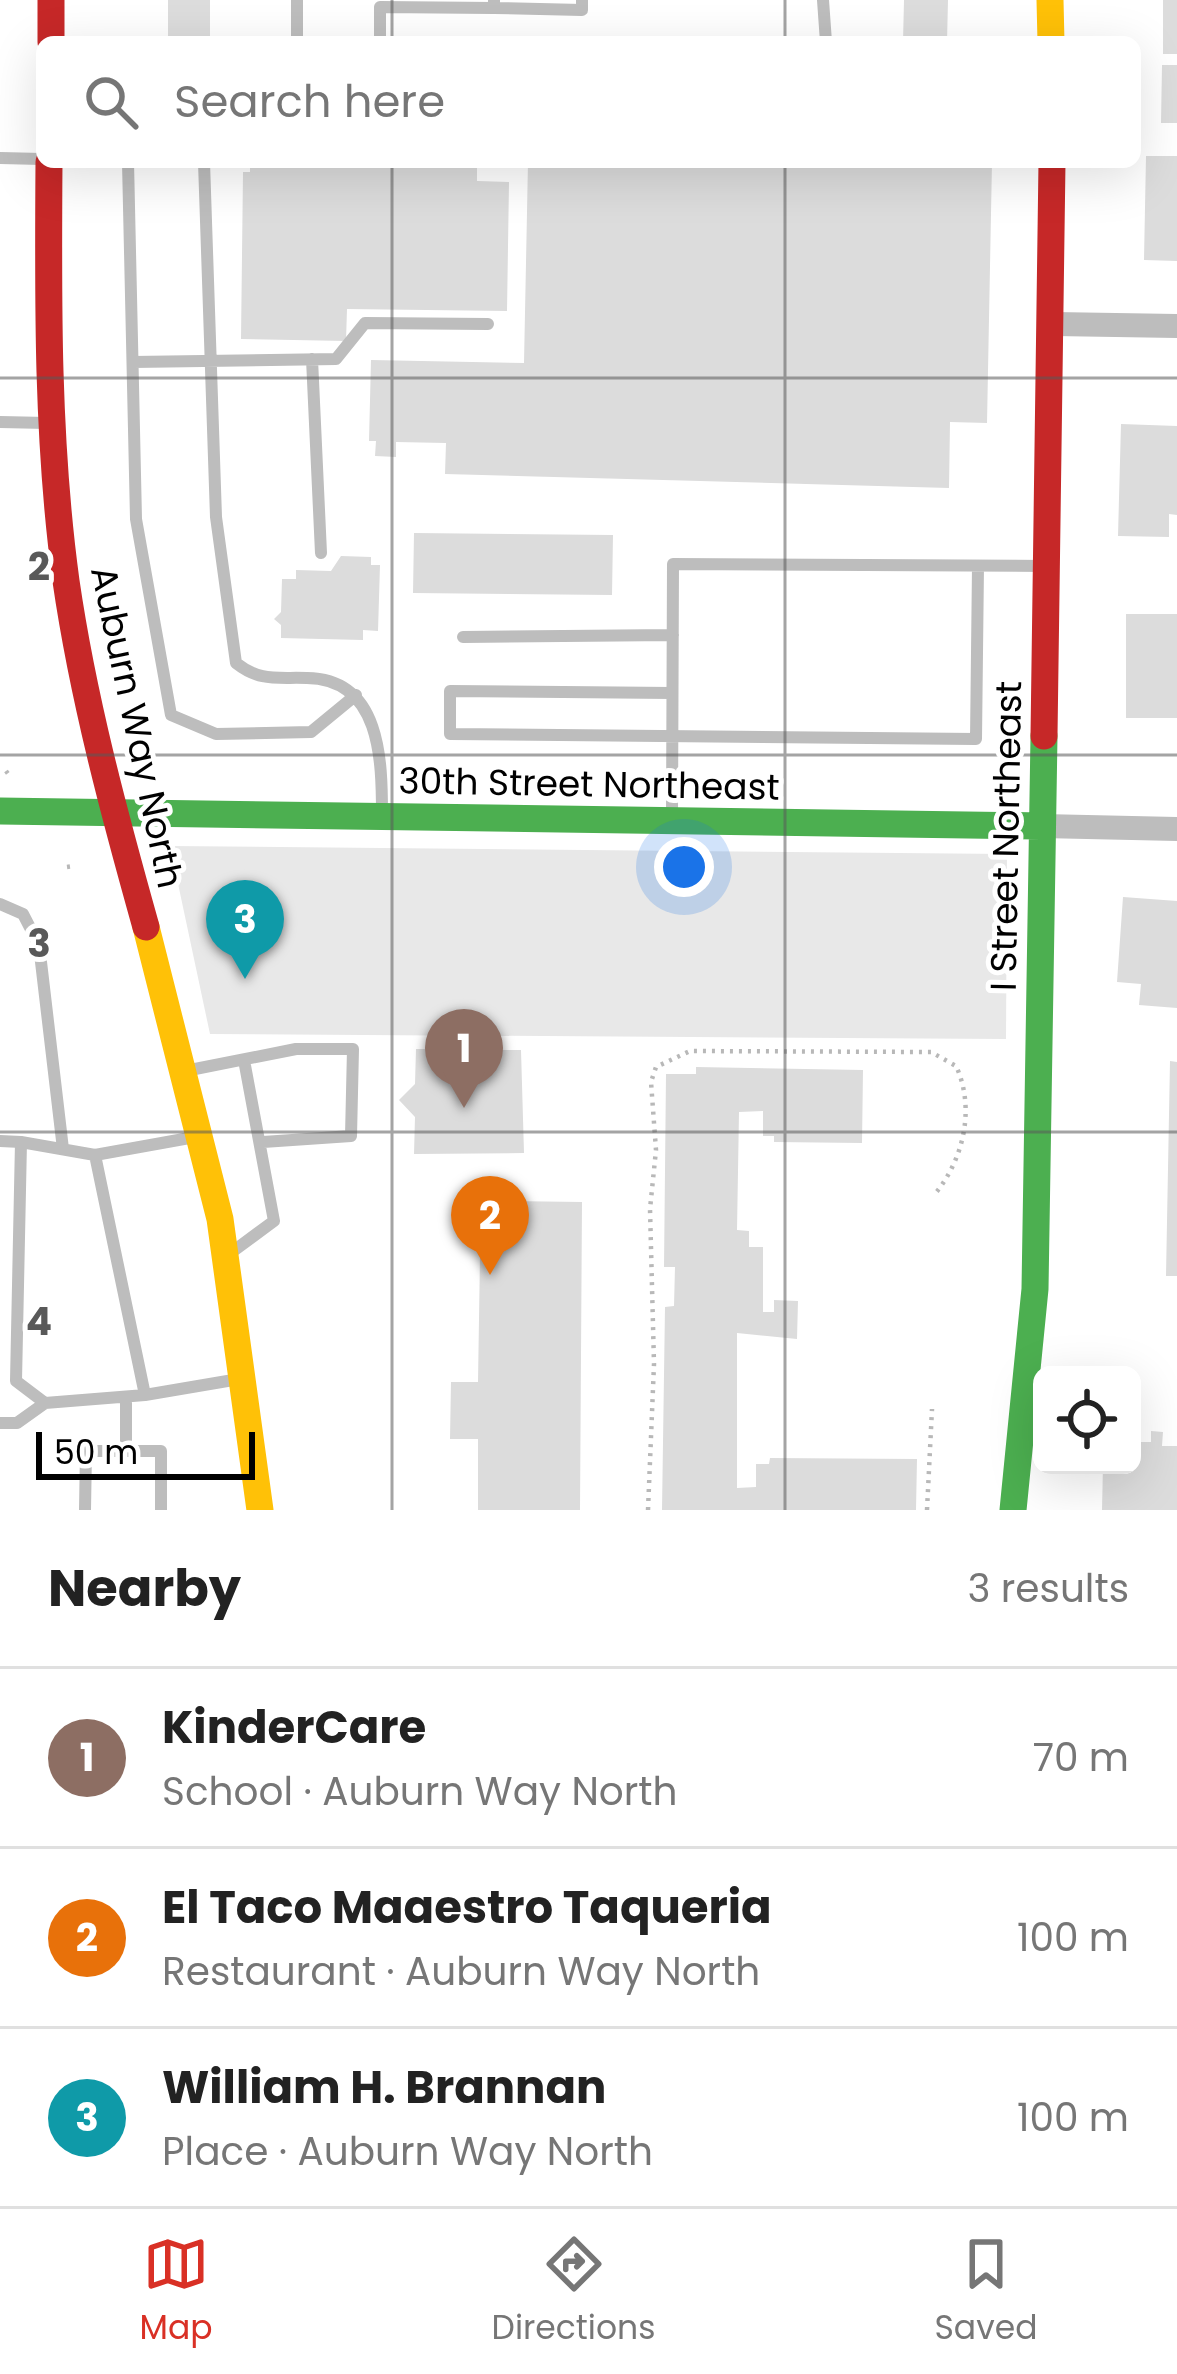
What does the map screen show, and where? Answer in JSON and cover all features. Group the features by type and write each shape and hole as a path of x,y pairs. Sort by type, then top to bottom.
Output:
{"street":[{"path":"51,0 51,36"},
{"path":"1050,0 1051,36"},
{"name":"Auburn Way North","path":"45,168 52,423 73,626 200,1136 246,1378 260,1510"},
{"name":"I Street Northeast","path":"1013,1510 1026,1425 1035,1240 1054,324 1052,168"},
{"path":"1054,324 1177,326"},
{"name":"30th Street Northeast","path":"0,811 1177,829"}],"lane":[{"path":"297,0 297,36"},
{"path":"380,36 380,7 494,4 582,10 582,0"},
{"path":"823,0 826,36"},
{"path":"0,158 36,160"},
{"path":"128,168 136,519 171,715 216,734 311,732 356,694"},
{"path":"204,168 217,517 236,663 256,679 328,678 356,694 381,742 382,817"},
{"path":"133,362 336,359 365,323 488,324"},
{"path":"312,359 321,553"},
{"path":"0,422 52,423"},
{"path":"672,821 673,564 1048,566"},
{"path":"672,693 450,691 450,734 976,739 978,566"},
{"path":"463,637 673,635"},
{"path":"0,904 23,914 39,944 63,1150"},
{"path":"183,1072 296,1048 353,1048 351,1136 263,1142"},
{"path":"225,1255 274,1221 263,1142 244,1060"},
{"path":"0,1141 95,1155 200,1136"},
{"path":"21,1142 16,1382 46,1403"},
{"path":"95,1155 145,1395"},
{"path":"0,1423 17,1423 46,1403 126,1398 246,1378"},
{"path":"126,1398 126,1451"},
{"path":"85,1510 86,1450 161,1451 161,1510"}],"path":[{"path":"648,1510 653,1364 650,1232 656,1150 651,1082 656,1066 690,1051 931,1052 956,1066 966,1104 957,1168 934,1195"},
{"path":"926,1510 932,1408"}],"shaded area":[{"path":"170,846 1007,854 1006,1039 210,1034"}],"building":[{"path":"168,0 210,0 210,36 168,36"},
{"path":"904,0 948,0 947,36 903,36"},
{"path":"1163,0 1177,0 1177,54 1163,54"},
{"path":"1162,65 1177,65 1177,123 1161,123"},
{"path":"1146,156 1177,156 1177,261 1144,260"},
{"path":"250,168 477,168 477,181 509,182 507,311 347,309 346,341 241,339 243,172"},
{"path":"528,168 992,168 987,423 950,422 949,488 445,474 446,443 396,442 396,457 375,456 376,441 369,441 371,360 524,363"},
{"path":"1121,424 1177,426 1177,515 1169,514 1169,537 1118,536"},
{"path":"414,533 613,535 612,595 413,593"},
{"path":"341,556 371,557 371,565 380,565 378,631 363,630 363,640 281,638 281,625 274,619 281,612 282,579 296,579 296,570 331,571"},
{"path":"1126,614 1177,614 1177,718 1126,718"},
{"path":"1123,897 1177,901 1177,1008 1139,1005 1141,984 1117,982"},
{"path":"416,1049 521,1050 524,1153 414,1154 415,1117 399,1100 415,1084"},
{"path":"1170,1061 1177,1062 1177,1276 1166,1276"},
{"path":"696,1067 863,1070 862,1143 774,1142 774,1136 763,1136 763,1111 739,1112 737,1230 749,1231 749,1247 763,1247 763,1312 774,1312 774,1300 798,1301 797,1339 737,1333 737,1488 756,1487 756,1464 769,1464 770,1458 917,1459 916,1510 662,1510 665,1307 674,1306 675,1267 664,1267 666,1074 696,1074"},
{"path":"481,1193 499,1194 499,1201 582,1202 580,1510 478,1510 478,1439 450,1439 451,1382 478,1382"},
{"path":"1151,1431 1163,1432 1162,1446 1177,1446 1177,1510 1102,1510 1103,1474 1141,1474 1141,1442 1151,1442"}],"traffic: fast":[{"path":"1013,1510 1035,1289 1044,736"},
{"path":"0,811 1042,826"}],"traffic: slow":[{"path":"1050,0 1051,36"},
{"path":"146,927 220,1219 260,1510"}],"traffic: jam":[{"path":"51,0 51,36"},
{"path":"49,168 52,424 66,581 90,712 146,927"},
{"path":"1044,736 1052,168"}],"place":[{"name":"William H. Brannan","path":"245,979"},
{"name":"KinderCare","path":"464,1108"},
{"name":"El Taco Maaestro Taqueria","path":"490,1275"}]}
